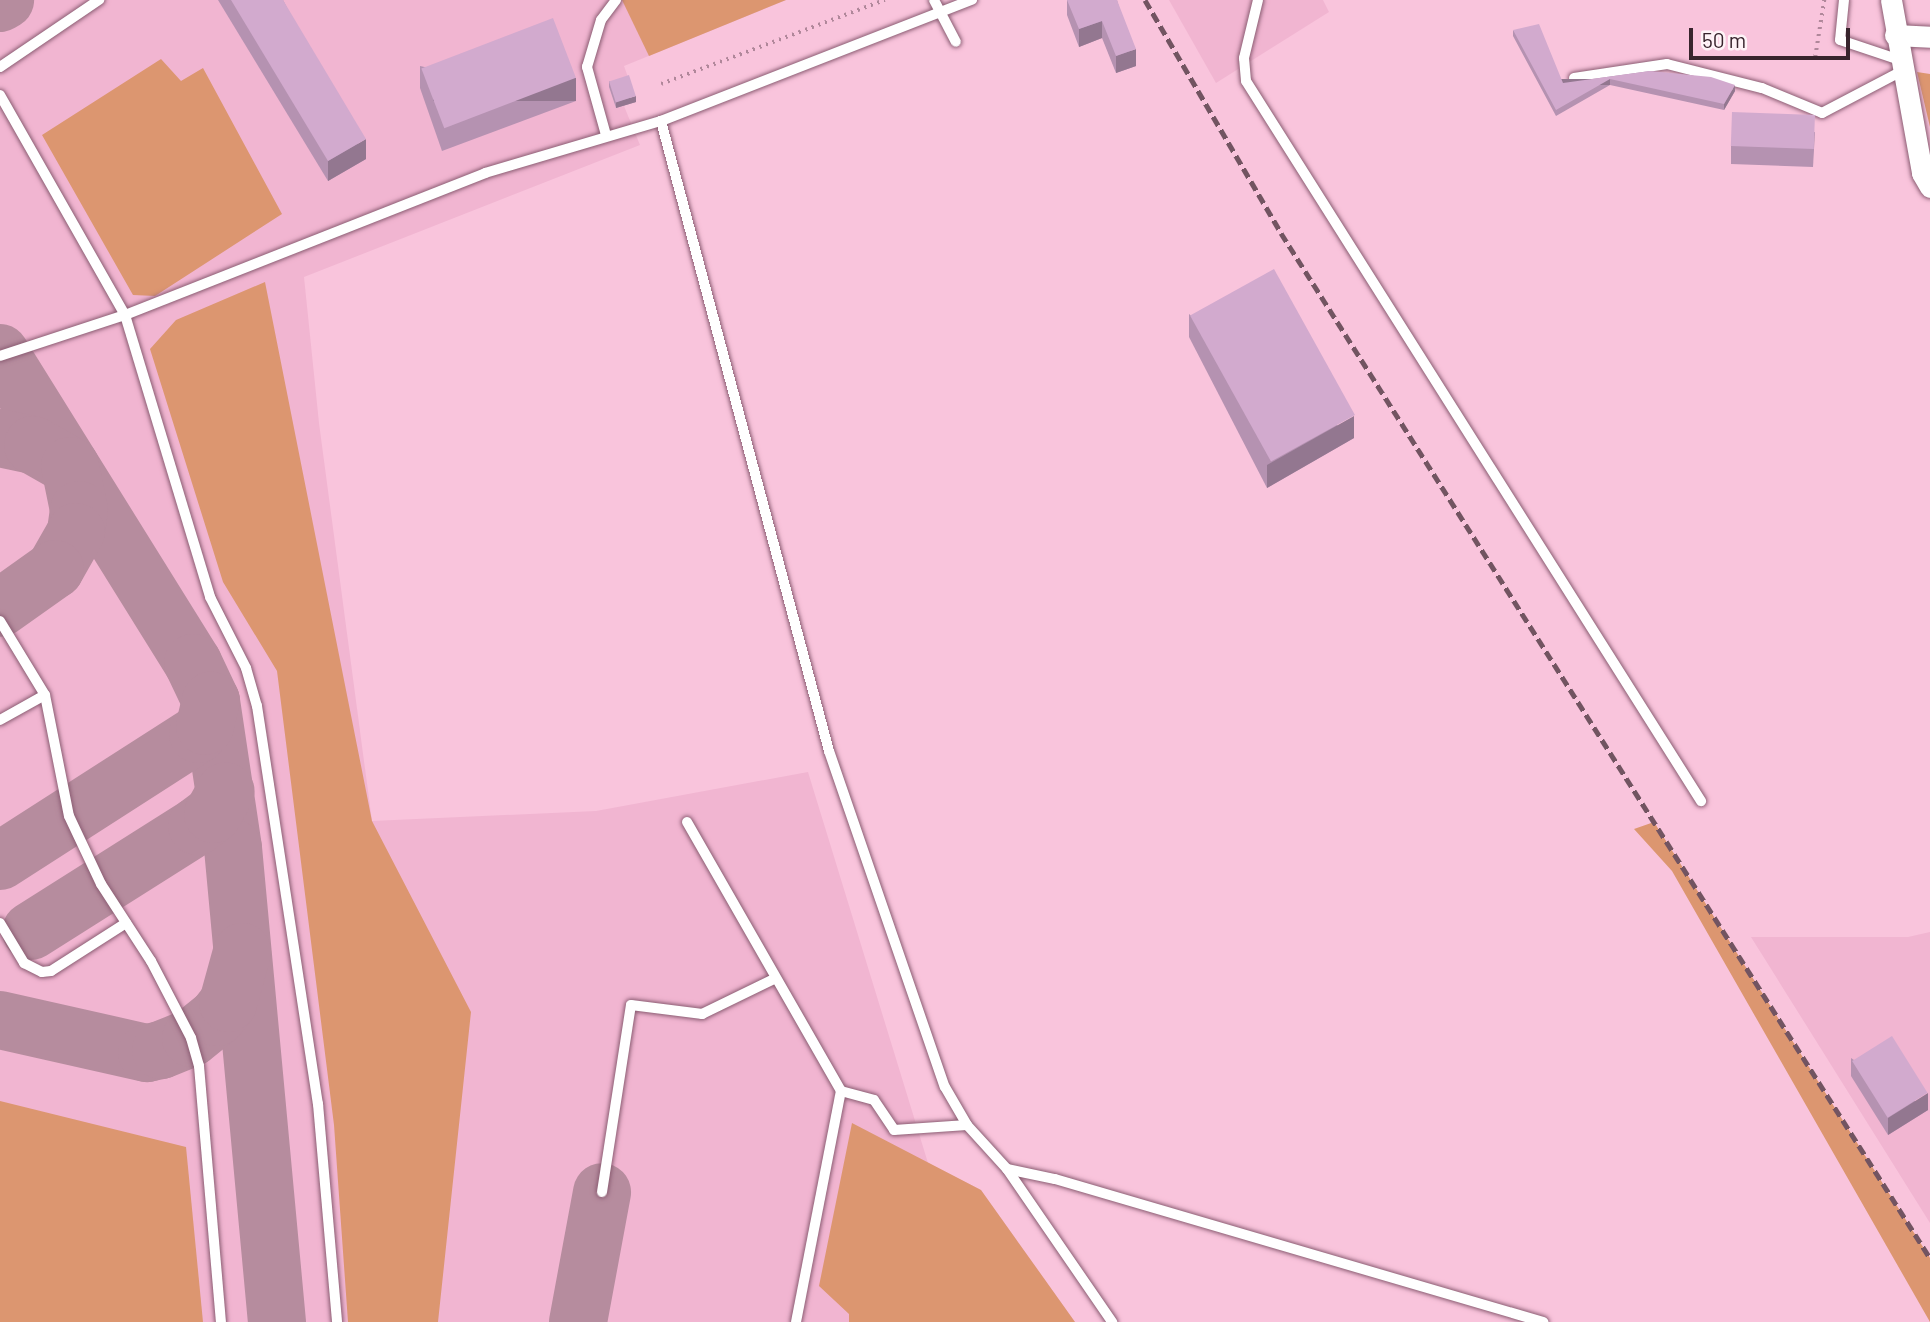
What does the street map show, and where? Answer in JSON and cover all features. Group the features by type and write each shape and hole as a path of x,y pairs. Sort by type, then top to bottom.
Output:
{"street":[{"path":"1891,0 1895,35 1922,173 1930,187"},
{"path":"1895,35 1930,37"}],"lane":[{"path":"0,67 99,0"},
{"path":"606,135 587,67 601,20 616,0"},
{"path":"934,0 956,41"},
{"path":"0,356 125,315 485,173 606,135 661,121 972,0"},
{"path":"1258,0 1244,58 1246,81 1701,801"},
{"path":"1844,0 1840,40 1901,65"},
{"path":"1574,78 1667,64 1762,88 1822,113 1901,65"},
{"path":"0,95 125,315 210,597 246,668 257,706 318,1104 337,1322"},
{"path":"661,121 829,751 944,1087 967,1125 1007,1169 1112,1322"},
{"path":"0,621 45,695 69,816 101,884 191,1038 199,1066 221,1322"},
{"path":"0,720 45,695"},
{"path":"687,822 774,979 841,1091 796,1322"},
{"path":"0,923 24,963 42,972 51,971 126,923"},
{"path":"601,1192 631,1005 702,1014 774,979"},
{"path":"841,1091 874,1100 894,1130 967,1125"},
{"path":"1007,1169 1055,1179 1543,1322"}],"path":[{"path":"661,84 886,0"},
{"path":"1815,57 1824,0"}],"shaded area":[{"path":"0,0 786,0 624,66 629,80 609,87 616,108 624,106 640,145 304,277 319,423 372,821 596,811 808,772 928,1163 981,1190 1075,1322 0,1322"},
{"path":"622,0 786,0 649,56"},
{"path":"1169,0 1323,0 1329,12 1216,83"},
{"path":"161,59 181,81 203,68 282,214 155,296 133,295 42,135"},
{"path":"1917,72 1930,74 1930,127"},
{"path":"265,282 372,821 471,1012 438,1322 348,1322 334,1125 277,671 223,582 150,349 176,320"},
{"path":"1654,822 1930,1258 1930,1322 1672,871 1634,829"},
{"path":"1930,932 1930,1223 1751,937 1908,937"},
{"path":"0,1101 186,1147 203,1322 0,1322"},
{"path":"852,1123 981,1190 1075,1322 849,1322 849,1314 819,1286"}],"building":[{"path":"231,0 283,0 366,139 328,161"},
{"path":"1067,0 1117,0 1136,49 1116,56 1102,21 1079,29"},
{"path":"553,18 576,78 444,128 421,69"},
{"path":"1539,24 1563,83 1650,71 1711,77 1735,85 1724,104 1610,79 1556,110 1513,30"},
{"path":"629,75 636,96 616,102 609,81"},
{"path":"1732,112 1815,115 1814,149 1731,146"},
{"path":"1274,269 1355,415 1271,462 1190,316"},
{"path":"1892,1036 1928,1093 1888,1118 1852,1061"}],"taxiway":[{"path":"0,3 5,0"},
{"path":"0,353 193,663 211,701 233,848 277,1322"},
{"path":"0,438 33,445 70,466 79,510 76,532 55,569 0,608"},
{"path":"0,861 198,734 205,726 211,701"},
{"path":"31,931 197,826 213,814 226,791"},
{"path":"0,1020 147,1053 161,1050 191,1038 217,1017 228,1003 242,952"},
{"path":"578,1322 602,1192"}],"railway":[{"path":"1145,0 1281,233 1930,1258"}]}
